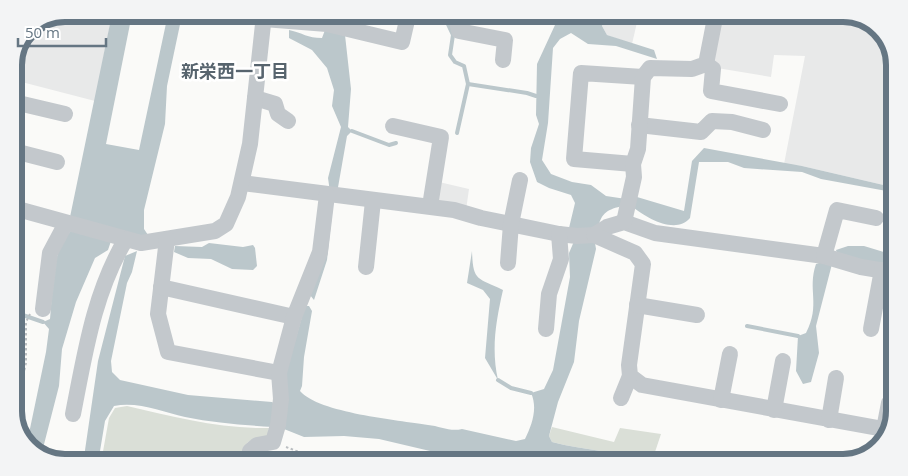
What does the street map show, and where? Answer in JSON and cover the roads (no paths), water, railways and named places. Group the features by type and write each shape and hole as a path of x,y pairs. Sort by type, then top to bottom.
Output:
{"street":[{"path":"457,22 459,31 505,40 503,60"},
{"path":"706,64 714,22"},
{"path":"23,210 142,243 215,231 226,224 233,212 242,183 250,144 263,23"},
{"path":"315,23 402,42 406,23"},
{"path":"585,236 607,227 627,209 634,177 633,164 638,149 643,77 650,68 692,69 706,64"},
{"path":"706,64 713,69 711,91 780,104"},
{"path":"633,164 574,158 581,74 643,77"},
{"path":"255,98 275,104 278,114 288,122"},
{"path":"23,104 65,114"},
{"path":"639,125 701,132 712,121 732,122 763,130"},
{"path":"393,126 441,138 430,206"},
{"path":"23,153 57,162"},
{"path":"508,263 511,224 520,180"},
{"path":"242,183 373,201 430,206 560,234 585,236 635,253 643,264 629,365 630,376 621,398"},
{"path":"250,454 250,451 257,445 272,442 278,425 280,403 279,373 294,317 320,252 333,196"},
{"path":"366,266 373,201"},
{"path":"627,209 655,233 824,256 861,267 886,271"},
{"path":"824,256 837,210 876,218"},
{"path":"37,310 50,253 68,223"},
{"path":"546,329 550,294 561,259 560,234"},
{"path":"73,414 92,318 116,257 121,238"},
{"path":"167,239 158,314 168,352 279,373"},
{"path":"871,329 886,276"},
{"path":"161,287 294,317"},
{"path":"637,305 697,315"},
{"path":"721,400 730,354"},
{"path":"774,410 783,361"},
{"path":"630,376 642,385 881,429"},
{"path":"829,420 836,378"}],"waterway":[{"path":"447,23 453,35 450,55 455,62 464,66 468,84 536,96"},
{"path":"457,133 468,84"},
{"path":"352,131 389,145 396,143"},
{"path":"23,315 43,322"},
{"path":"747,326 798,336"},
{"path":"498,380 511,388 531,393"}],"district":[{"name":"新栄西一丁目","path":"235,71"}]}
